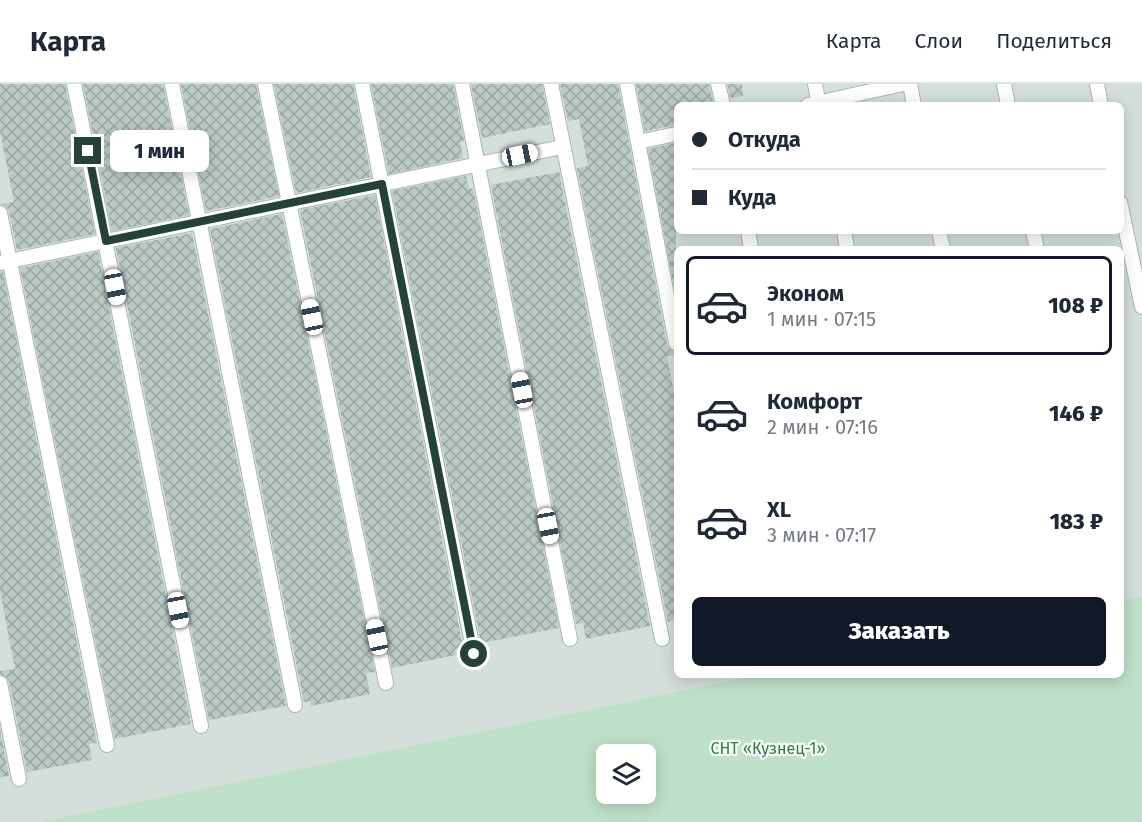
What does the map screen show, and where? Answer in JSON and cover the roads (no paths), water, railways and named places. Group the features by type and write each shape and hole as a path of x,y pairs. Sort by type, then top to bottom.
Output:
{"lane":[{"path":"74,84 201,726"},
{"path":"172,84 294,705"},
{"path":"265,84 386,682"},
{"path":"362,84 474,654"},
{"path":"462,84 570,639"},
{"path":"551,84 662,639"},
{"path":"627,84 674,332"},
{"path":"718,84 722,102"},
{"path":"815,84 815,102"},
{"path":"824,102 903,84"},
{"path":"910,84 913,102"},
{"path":"1004,84 1007,102"},
{"path":"1097,84 1100,102"},
{"path":"638,142 674,134"},
{"path":"5,262 562,147"},
{"path":"0,213 5,262 107,745"},
{"path":"1124,221 1142,307"},
{"path":"0,683 19,779"}],"park label":[{"name":"СНТ «Кузнец-1»","path":"768,748"}]}
